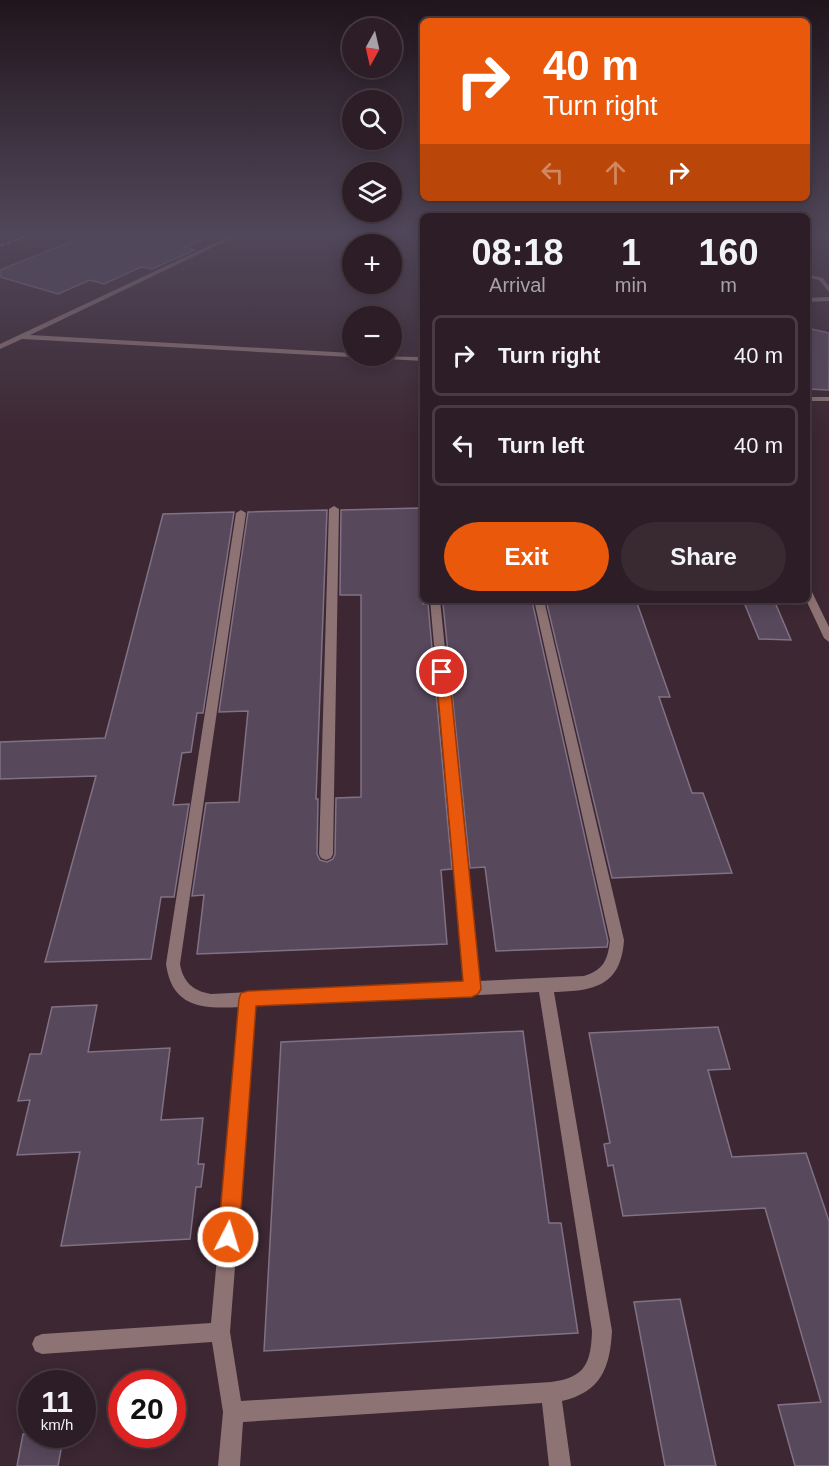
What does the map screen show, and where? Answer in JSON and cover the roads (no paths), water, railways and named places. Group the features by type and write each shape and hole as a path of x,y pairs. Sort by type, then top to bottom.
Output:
{"lane":[{"path":"0,347 92,303"},
{"path":"22,337 420,359"},
{"path":"810,399 829,399"},
{"path":"326,854 334,509"},
{"path":"241,513 173,964 174,977 180,988 194,997 211,1001 577,984 597,980 614,963 617,952 616,940 540,603"},
{"path":"810,598 829,638"},
{"path":"435,603 472,989"},
{"path":"233,1412 566,1391 580,1386 591,1376 598,1363 602,1332 545,985"},
{"path":"229,1466 233,1412 220,1332 248,999"},
{"path":"42,1344 220,1332"},
{"path":"551,1392 560,1466"}]}
